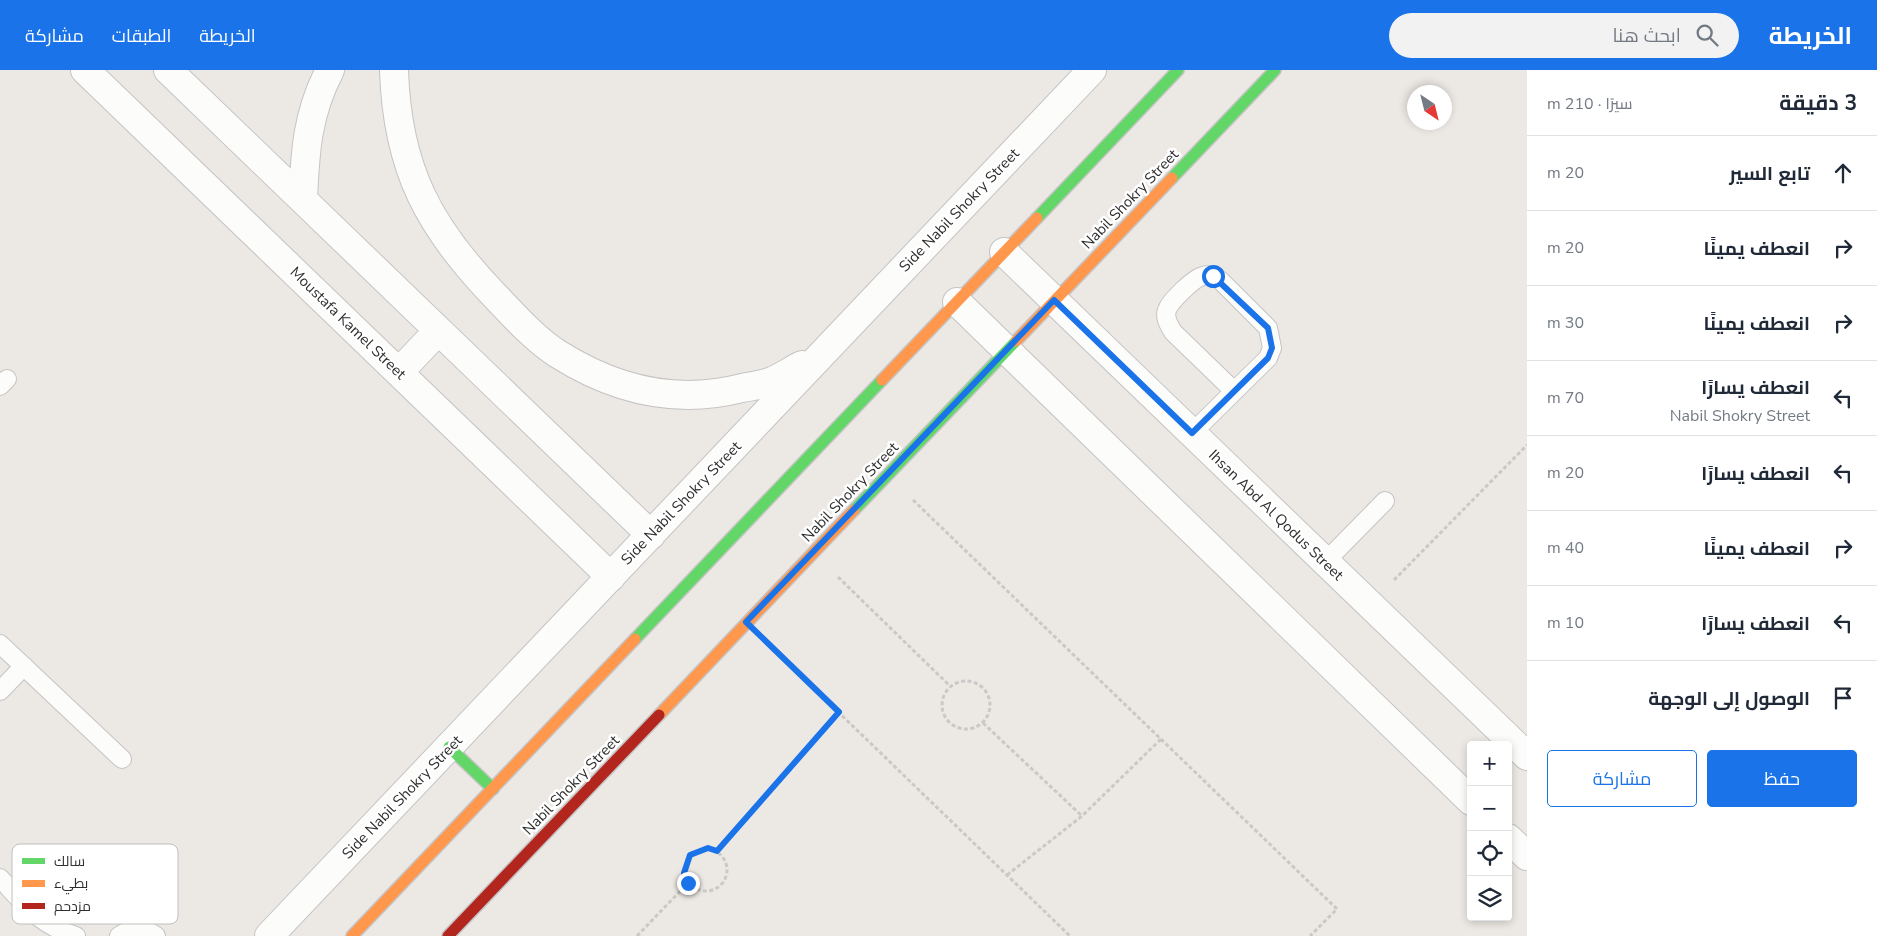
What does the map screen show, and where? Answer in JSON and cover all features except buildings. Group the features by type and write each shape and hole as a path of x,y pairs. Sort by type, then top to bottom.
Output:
{"street":[{"name":"Moustafa Kamel Street","path":"85,70 611,577"},
{"path":"168,70 650,535"},
{"path":"303,200 305,142 322,86 330,70"},
{"path":"394,70 395,105 404,150 419,192 440,232 475,276 514,316 557,353 606,380 660,395 716,395 762,384 770,382 821,355"},
{"name":"Side Nabil Shokry Street","path":"269,936 1092,70"},
{"path":"352,936 1178,70"},
{"name":"Nabil Shokry Street","path":"448,936 1275,70"},
{"name":"Ihsan Abd Al Qodus Street","path":"1004,252 1527,756"},
{"path":"957,302 1467,797"},
{"path":"399,372 438,330"},
{"path":"449,748 492,789"},
{"path":"1512,842 1527,856"}],"lane":[{"path":"1192,433 1268,358 1272,348 1272,337 1268,328 1221,281 1213,276 1204,275 1196,279 1173,301 1167,310 1167,322 1173,332 1234,391"},
{"path":"1325,562 1385,502"},
{"path":"0,644 122,759"},
{"path":"0,691 24,666"},
{"path":"0,878 12,891"},
{"path":"46,924 57,930 76,936"},
{"path":"118,936 136,929 145,930 156,936"}],"path":[{"path":"1370,604 1527,445"},
{"path":"888,475 1337,909 1310,936"},
{"path":"813,553 950,686"},
{"path":"746,622 1070,936"},
{"path":"971,680 981,685 988,693 991,703 989,714 983,723 973,728 962,729 952,725 944,716 942,706 944,695 950,686 960,681 971,680"},
{"path":"717,851 839,712"},
{"path":"983,723 1082,816"},
{"path":"1007,875 1082,816 1161,739"},
{"path":"708,848 717,851 724,858 728,867 722,884 714,890 705,892 696,889 688,883 684,873 690,855 708,848"},
{"path":"637,936 688,883"}],"traffic: fast":[{"path":"1037,218 1178,70"},
{"path":"1172,178 1275,70"},
{"path":"854,510 1016,341"},
{"path":"635,639 882,380"},
{"path":"449,747 493,789"}],"traffic: slow":[{"path":"1016,341 1172,178"},
{"path":"882,380 1037,218"},
{"path":"659,715 854,510"},
{"path":"352,936 635,639"}],"traffic: jam":[{"path":"448,936 659,715"}],"route":[{"path":"688,883 684,873 690,855 698,850 708,848 717,851 839,712 746,622 1054,300 1192,433 1268,358 1272,348 1272,337 1268,328 1221,281 1213,276"}]}
